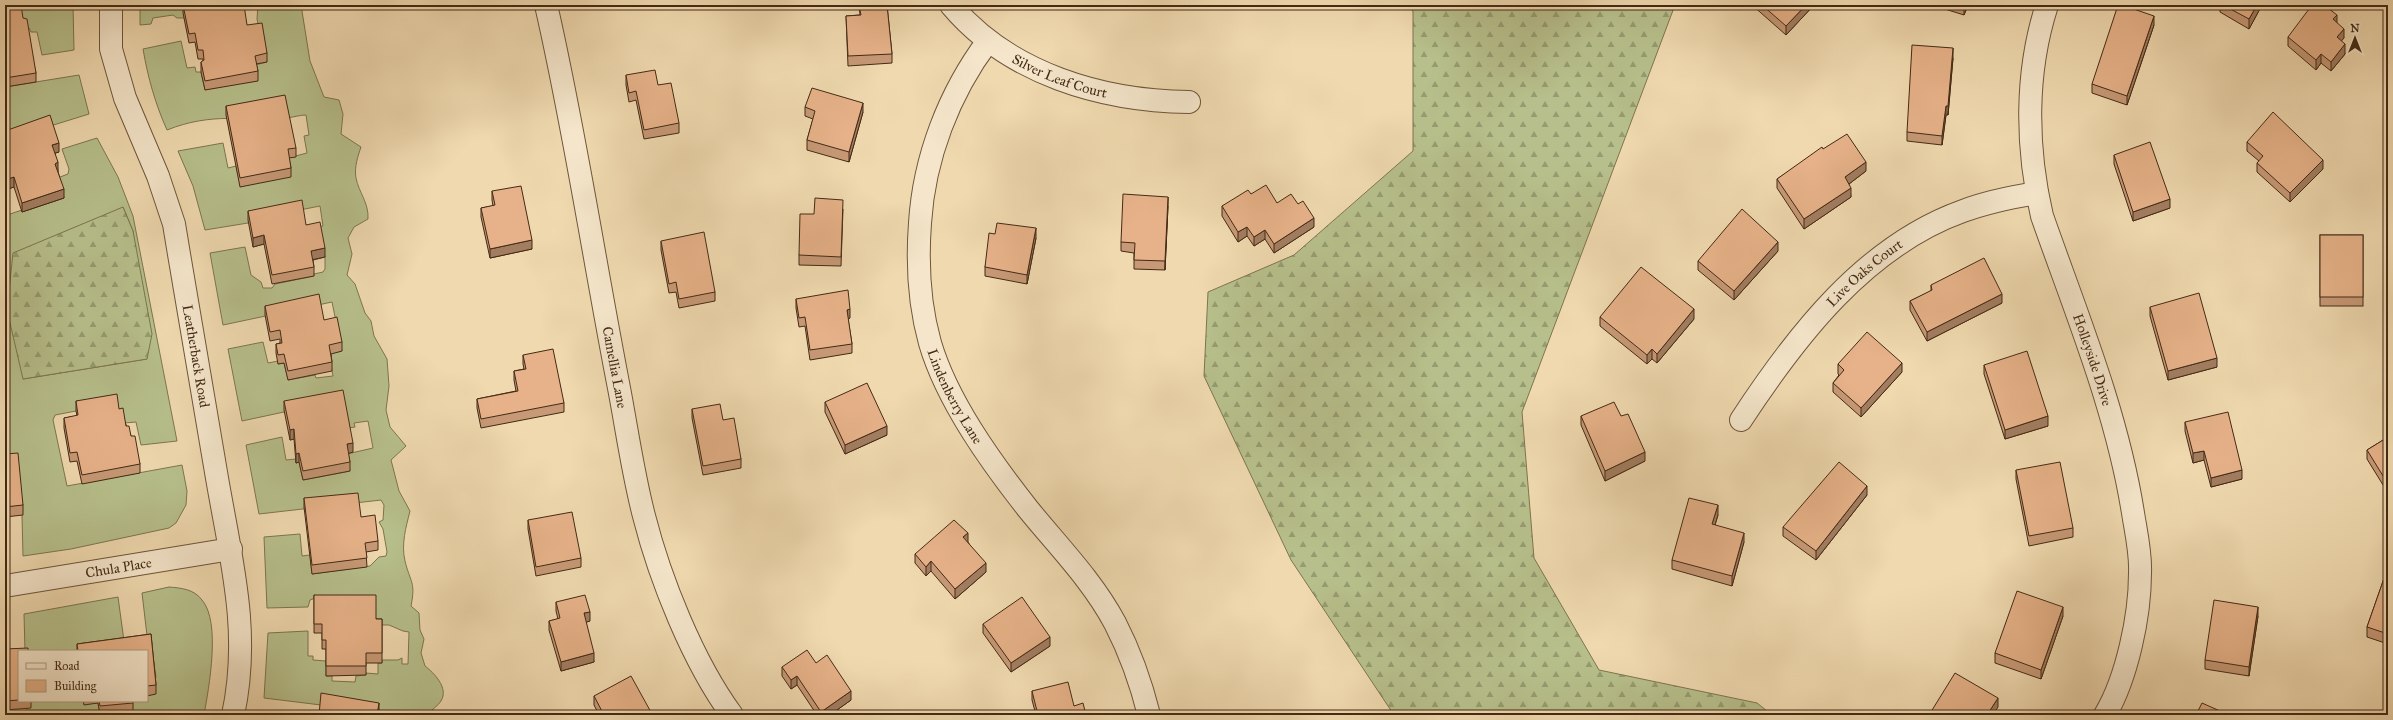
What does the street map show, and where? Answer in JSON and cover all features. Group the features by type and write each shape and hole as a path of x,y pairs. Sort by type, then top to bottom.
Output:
{"street":[{"name":"Leatherback Road","path":"111,5 111,49 125,98 158,176 174,224 231,549 242,635 240,684 233,715"},
{"name":"Camellia Lane","path":"546,5 562,72 600,290 644,516 669,592 698,658 732,715"},
{"name":"Silver Leaf Court","path":"951,5 988,41 1027,66 1071,83 1129,98 1189,102"},
{"name":"Holleyside Drive","path":"2047,5 2039,30 2031,76 2031,142 2037,193 2042,216 2111,416 2128,486 2141,572 2136,620 2124,667 2104,715"},
{"name":"Lindenberry Lane","path":"988,41 956,90 930,156 921,201 918,247 921,301 930,344 946,385 980,443 1027,508 1088,580 1115,623 1139,678 1150,715"},
{"name":"Live Oaks Court","path":"1742,420 1776,368 1815,320 1850,284 1888,252 1928,227 1963,211 2009,198 2037,193"},
{"name":"Chula Place","path":"5,586 231,549"}],"green space":[{"path":"5,5 73,5 74,50 42,55 37,32 31,32 29,28 5,15"},
{"path":"140,5 225,5 184,18 177,18 173,15 153,18 151,24 140,25"},
{"path":"258,5 301,5 310,61 324,97 339,100 343,114 341,134 361,147 357,162 356,178 367,208 368,219 354,227 348,238 352,254 347,275 355,284 365,313 371,321 374,336 387,359 389,386 386,410 390,427 406,446 391,460 399,491 410,511 404,536 404,555 413,587 411,606 419,613 420,630 424,639 421,653 425,666 439,681 443,691 441,701 427,715 378,715 378,712 264,698 268,633 308,631 308,656 313,656 313,660 326,661 326,676 332,676 332,681 355,682 356,676 366,675 366,673 378,674 378,663 382,663 382,660 398,660 402,658 402,664 408,664 409,632 389,625 376,625 318,597 310,600 308,607 267,608 264,537 300,534 302,556 310,555 312,574 370,566 379,557 386,556 387,552 383,529 379,522 383,520 384,505 381,500 259,514 246,445 282,437 286,460 296,459 296,463 299,462 303,480 350,471 347,454 373,448 368,421 354,423 355,427 348,428 284,412 242,421 228,349 263,342 268,363 278,361 278,364 284,363 288,380 315,375 316,378 333,376 329,354 342,351 332,302 223,325 210,253 245,247 251,275 261,282 263,288 272,288 275,284 314,276 314,274 323,272 325,269 325,257 319,227 323,226 320,206 249,220 248,223 205,230 193,186 178,151 223,143 228,168 236,166 241,187 288,158 307,153 304,136 309,135 306,115 271,119 213,119 183,124 167,130 155,100 147,70 143,49 181,41 187,68 195,67 196,72 201,72 205,90 255,65 267,62 257,19"},
{"path":"1406,5 1675,5 1522,412 1534,558 1599,670 1757,703 1772,715 1394,715 1291,560 1204,376 1208,292 1294,255 1413,151 1413,11"},
{"path":"79,75 89,114 5,140 5,87"},
{"path":"97,138 118,177 133,216 177,441 141,445 136,422 124,423 76,411 55,415 53,420 67,486 182,465 187,491 186,505 176,523 169,528 71,549 23,556 22,515 5,464 5,211 7,215 22,210 60,177 68,174 69,169 62,149","holes":["123,207 133,231 147,359 23,379"]},
{"path":"123,207 133,231 152,334 147,359 23,379 7,310 13,253"},
{"path":"169,587 191,591 199,596 208,610 211,623 212,655 211,672 204,715 105,715 130,702 148,702 148,694 156,677 151,644 148,644 142,593"},
{"path":"118,597 124,641 95,650 25,650 24,614"},
{"path":"30,702 83,702 84,704 98,703 100,715 27,715 27,708"}],"building":[{"path":"21,5 23,18 27,19 36,73 5,78 5,6"},
{"path":"183,5 244,5 247,25 262,23 267,53 255,56 258,71 205,81 201,62 204,60 203,50 198,50 195,33 189,34"},
{"path":"859,5 887,5 892,54 848,56 846,16 861,15"},
{"path":"1762,5 1806,5 1786,26"},
{"path":"2118,5 2154,16 2127,96 2092,84"},
{"path":"2223,5 2257,5 2249,19"},
{"path":"2312,5 2324,5 2337,15 2333,19 2344,29 2337,37 2345,44 2331,62 2321,54 2316,60 2288,37"},
{"path":"1912,45 1953,48 1948,106 1946,106 1942,136 1907,132"},
{"path":"655,70 658,85 671,83 679,123 644,130 636,91 629,93 626,75"},
{"path":"812,88 863,103 849,152 807,140 815,111 805,107"},
{"path":"285,95 296,148 288,149 291,168 240,178 226,106"},
{"path":"2273,112 2323,160 2290,193 2257,163 2263,156 2247,142"},
{"path":"50,115 59,143 52,145 58,162 55,164 64,189 22,203 14,177 5,180 5,131"},
{"path":"1847,134 1866,162 1845,177 1851,188 1804,219 1777,179 1822,147 1823,149"},
{"path":"2150,142 2170,199 2133,212 2114,155"},
{"path":"1266,185 1277,203 1291,194 1298,204 1303,201 1314,218 1274,244 1265,230 1254,237 1247,227 1238,232 1222,206 1248,190 1251,194"},
{"path":"521,186 532,240 490,249 481,208 495,205 492,191"},
{"path":"1123,194 1168,197 1165,261 1134,260 1135,243 1121,242"},
{"path":"815,198 843,200 841,257 799,255 800,214 814,214"},
{"path":"302,200 306,225 320,222 325,248 311,251 314,267 272,275 264,235 253,238 248,211"},
{"path":"1742,209 1778,242 1734,291 1698,261"},
{"path":"997,223 1036,228 1027,275 985,267 989,233 995,234"},
{"path":"704,232 715,292 679,299 676,282 669,284 661,241"},
{"path":"2320,235 2363,235 2363,297 2320,297"},
{"path":"1984,258 2002,294 1927,332 1910,301 1932,290 1931,285"},
{"path":"1641,267 1694,309 1657,354 1652,349 1647,355 1600,317"},
{"path":"848,290 850,309 847,310 852,344 810,350 805,317 799,318 796,299"},
{"path":"2199,293 2217,358 2168,371 2150,307"},
{"path":"319,294 324,320 337,317 342,342 329,345 332,362 288,371 284,354 278,355 276,344 282,343 280,330 270,332 265,306"},
{"path":"1867,332 1902,363 1861,408 1833,383 1844,370 1838,364"},
{"path":"553,349 564,403 481,419 477,399 518,391 514,371 526,369 523,355"},
{"path":"2027,351 2048,416 2005,430 1984,365"},
{"path":"867,383 887,426 845,445 825,402"},
{"path":"343,390 353,443 347,444 350,462 303,471 299,453 296,454 294,429 290,430 284,401"},
{"path":"117,394 119,409 123,408 126,426 129,426 131,436 135,436 140,464 82,475 77,452 70,453 64,418 78,415 76,401"},
{"path":"1614,402 1621,416 1628,414 1645,452 1605,471 1581,416"},
{"path":"720,404 723,420 734,418 741,459 703,466 692,409"},
{"path":"2228,412 2242,470 2211,478 2204,451 2193,453 2185,422"},
{"path":"2388,437 2388,484 2367,450"},
{"path":"18,453 23,505 5,507 5,454"},
{"path":"1839,462 1867,486 1816,551 1783,527"},
{"path":"2060,462 2073,528 2029,536 2016,470"},
{"path":"358,493 361,517 375,515 378,541 365,543 367,558 312,565 304,498"},
{"path":"1689,498 1718,505 1712,524 1744,533 1732,576 1672,560"},
{"path":"572,512 581,558 536,567 528,520"},
{"path":"954,520 968,533 963,537 986,563 955,589 931,561 926,567 915,554"},
{"path":"2388,567 2388,634 2367,627"},
{"path":"2017,591 2063,607 2041,670 1995,653"},
{"path":"314,595 376,595 376,619 382,619 382,653 366,653 366,666 326,666 326,640 322,640 322,624 314,624"},
{"path":"585,595 590,612 584,613 594,653 561,662 549,621 560,618 556,602"},
{"path":"1022,597 1050,637 1011,663 983,624"},
{"path":"2214,600 2258,607 2249,667 2205,660"},
{"path":"151,634 156,685 148,686 148,650 78,650 77,644"},
{"path":"28,648 28,650 18,650 18,700 5,701 5,649"},
{"path":"807,650 816,663 827,655 851,691 821,712 797,676 791,680 782,667"},
{"path":"1955,673 1998,698 1987,715 1929,715"},
{"path":"631,676 652,714 604,715 594,696"},
{"path":"1068,682 1074,706 1083,703 1086,715 1038,715 1032,691"},
{"path":"321,693 379,703 377,715 319,715"},
{"path":"99,702 133,702 133,703 100,706"},
{"path":"2202,703 2229,715 2196,715"},
{"path":"880,712 885,715 878,715"}]}
